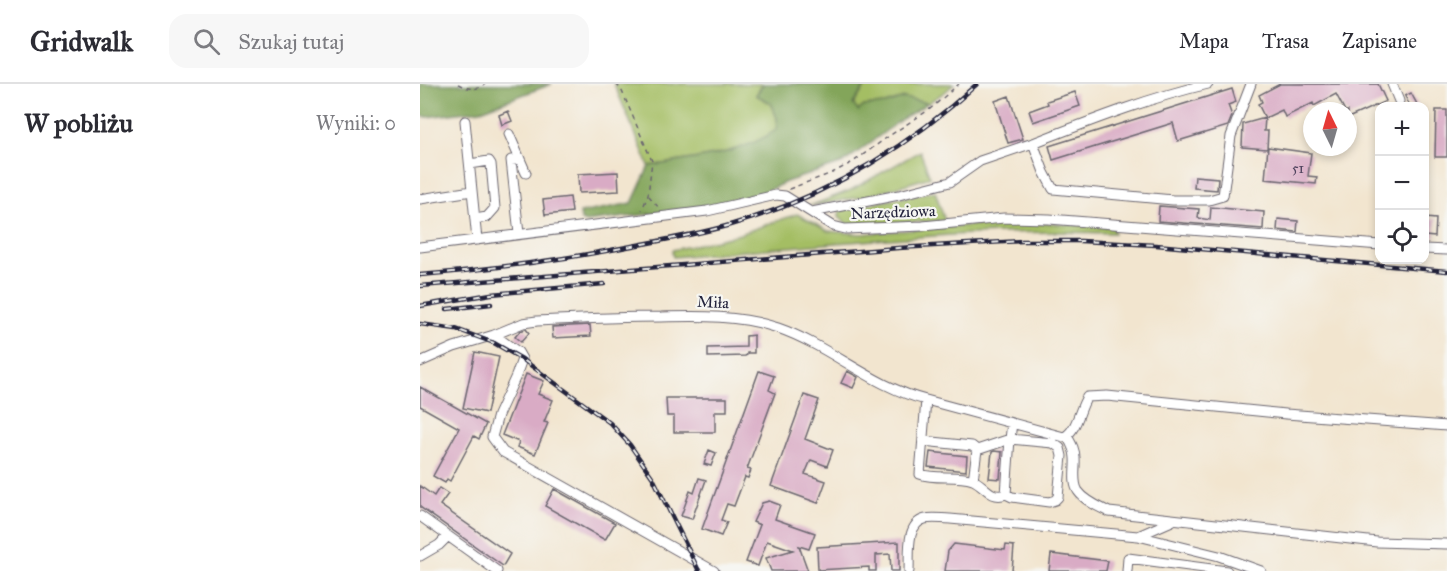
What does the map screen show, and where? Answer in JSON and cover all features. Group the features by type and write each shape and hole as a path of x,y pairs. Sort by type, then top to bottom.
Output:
{"lane":[{"path":"812,212 899,195 950,182 980,161 1101,117 1185,89 1208,84"},
{"path":"1033,142 1053,189 1173,200 1209,200 1223,196 1231,136 1251,84"},
{"path":"1392,84 1398,101"},
{"path":"465,121 477,240"},
{"path":"509,134 526,173"},
{"path":"519,234 512,160 520,159"},
{"path":"470,164 489,161 491,164 495,208 487,217 475,219"},
{"path":"420,198 472,191"},
{"name":"Narzędziowa","path":"781,195 833,226 849,229 922,226 1004,218 1059,219 1375,245"},
{"path":"420,247 719,209 766,196 781,195"},
{"path":"1429,249 1447,250"},
{"name":"Miła","path":"420,362 454,347 494,335 523,323 537,321 692,316 744,319 781,329 915,398 1067,436"},
{"path":"494,335 518,352 522,359 498,415 492,437 503,452 714,571"},
{"path":"1447,426 1286,414 1107,396 1087,397 1080,408 1073,431 1067,436 1075,456 1078,490 1087,499 1109,512 1377,542 1447,544"},
{"path":"926,400 920,474 973,480 992,495 1005,494 1049,502 1058,497 1062,456 1060,448 1053,443 1010,439 977,450"},
{"path":"1005,494 1011,423"},
{"path":"923,441 972,446 977,450"},
{"path":"973,480 977,450"},
{"path":"420,516 497,571"},
{"path":"909,571 911,533 915,525 924,519 950,519 1138,536 1219,556 1261,571"},
{"path":"1138,536 1174,520"},
{"path":"420,556 448,537"},
{"path":"1126,571 1128,558 1227,571"}],"path":[{"path":"458,84 466,88 481,88 486,84"},
{"path":"616,84 621,89 652,161 648,195 639,219"},
{"path":"781,195 853,162 902,126 930,109 959,84"},
{"path":"648,195 665,216"}],"green space":[{"path":"420,84 552,84 481,110 427,117 420,116"},
{"path":"614,84 763,84 756,95 771,103 777,118 777,130 732,151 649,166"},
{"path":"763,84 867,84 853,104 858,111 864,106 885,104 904,98 928,103 902,119 843,163 786,182 760,194 715,206 585,222 581,220 580,213 632,203 649,166 732,151 776,130 777,118 771,103 756,95"},
{"path":"867,84 954,84 928,103 904,98 885,104 864,106 858,111 853,105"},
{"path":"920,151 930,177 867,196 810,206 851,190"},
{"path":"935,191 945,221 848,225 839,216 840,210"},
{"path":"797,214 828,231 861,234 1013,222 1113,227 1114,233 949,235 673,257 672,250 734,236"}],"building":[{"path":"1280,84 1378,84 1386,101 1375,102 1375,106 1357,114 1357,102 1340,102 1336,94 1321,102 1303,102 1303,108 1285,117 1282,110 1265,118 1258,104 1262,102 1259,95"},
{"path":"1232,89 1236,102 1228,105 1232,116 1228,126 1178,141 1173,123 1053,160 1049,146"},
{"path":"1075,92 1080,106 1033,122 1029,111 1048,104 1047,101"},
{"path":"1411,93 1416,102 1408,102 1405,96"},
{"path":"1009,96 1023,139 1008,143 995,101"},
{"path":"1436,110 1447,110 1447,157 1435,157"},
{"path":"508,111 512,121 502,125 499,115"},
{"path":"1265,118 1264,131 1268,131 1267,149 1242,147 1243,124"},
{"path":"1268,147 1303,152 1303,156 1311,156 1308,176 1317,177 1316,184 1265,179"},
{"path":"618,172 619,191 579,193 578,174"},
{"path":"1195,176 1218,178 1217,190 1194,188"},
{"path":"570,197 572,212 545,215 543,200"},
{"path":"1159,206 1199,209 1198,218 1210,220 1211,207 1264,212 1263,229 1158,221"},
{"path":"1429,218 1436,219 1435,237 1429,236"},
{"path":"1278,219 1298,221 1297,232 1277,230"},
{"path":"590,325 591,336 553,338 552,327"},
{"path":"526,329 529,333 521,342 515,337 520,331"},
{"path":"754,335 754,353 747,353 745,356 708,357 708,348 746,347 746,336"},
{"path":"475,352 499,357 487,413 463,408"},
{"path":"759,371 774,376 769,390 775,393 747,469 751,470 748,478 745,477 734,506 727,504 721,520 727,522 721,536 702,529"},
{"path":"847,371 858,377 853,388 841,383"},
{"path":"526,374 544,381 538,394 553,400 544,422 548,423 535,454 517,447 519,442 502,435"},
{"path":"420,387 486,424 479,439 474,436 450,481 447,479 445,483 433,476 459,428 420,406"},
{"path":"804,395 819,400 805,439 833,450 827,466 811,460 805,474 826,481 818,503 771,486"},
{"path":"666,398 727,398 727,411 715,411 715,432 674,432 674,416 667,416"},
{"path":"709,450 716,453 711,466 704,464"},
{"path":"994,451 1002,452 1000,479 989,478"},
{"path":"930,452 967,456 966,471 928,467"},
{"path":"699,478 706,480 692,519 681,516 690,491 694,493"},
{"path":"420,486 434,496 439,488 448,494 440,505 510,554 503,566 420,507"},
{"path":"554,489 615,523 605,540 545,506"},
{"path":"769,501 780,505 775,519 815,533 809,549 799,546 808,571 771,571 766,558 793,550 767,541 758,566 746,562 760,525 753,522 762,503"},
{"path":"899,542 899,571 891,571 890,554 876,555 876,571 869,571 869,567 818,570 817,547"},
{"path":"954,544 1005,550 1006,545 1014,546 1012,571 945,571 948,551"},
{"path":"1051,554 1108,561 1106,571 1049,571"}],"railway":[{"path":"420,275 527,264 606,251 706,231 764,214 798,201 862,169 922,130 977,84"},
{"path":"420,286 898,248 1022,241 1156,245 1447,271"},
{"path":"420,306 491,294 604,284"},
{"path":"447,309 491,304"},
{"path":"420,324 456,329 494,343 522,359 610,423 630,445 653,478 699,571"}]}
